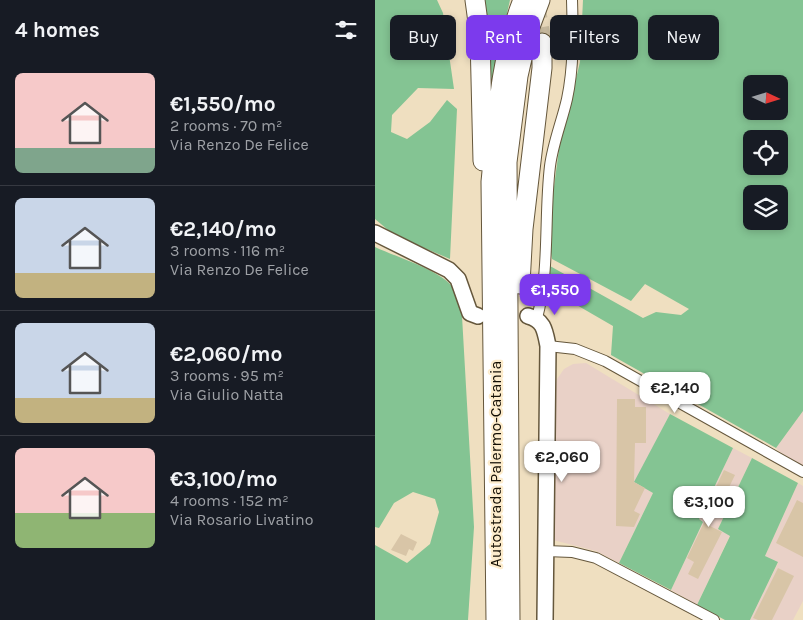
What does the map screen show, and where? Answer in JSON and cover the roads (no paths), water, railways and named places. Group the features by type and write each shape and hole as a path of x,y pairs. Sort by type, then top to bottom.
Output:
{"highway":[{"path":"463,0 468,16 481,106"},
{"path":"475,0 480,37 496,542"},
{"path":"494,311 491,182 497,110 505,61 523,0"},
{"path":"494,311 507,190 510,132 518,76 528,32 540,0"},
{"path":"509,450 517,384 523,229 542,68 542,43"},
{"name":"Autostrada Palermo-Catania","path":"494,311 509,450 510,620"},
{"name":"Autostrada Palermo-Catania","path":"494,311 496,620"}],"street":[{"path":"545,620 548,346 544,328 532,317 543,295 545,218 550,164 567,99 572,65 574,43 572,0"},
{"path":"375,234 449,270 458,279 470,313 494,311"},
{"path":"548,346 575,349 605,361 803,472"},
{"path":"546,551 572,552 596,558 714,620"}],"tunnel":[{"path":"535,0 542,43"}]}
